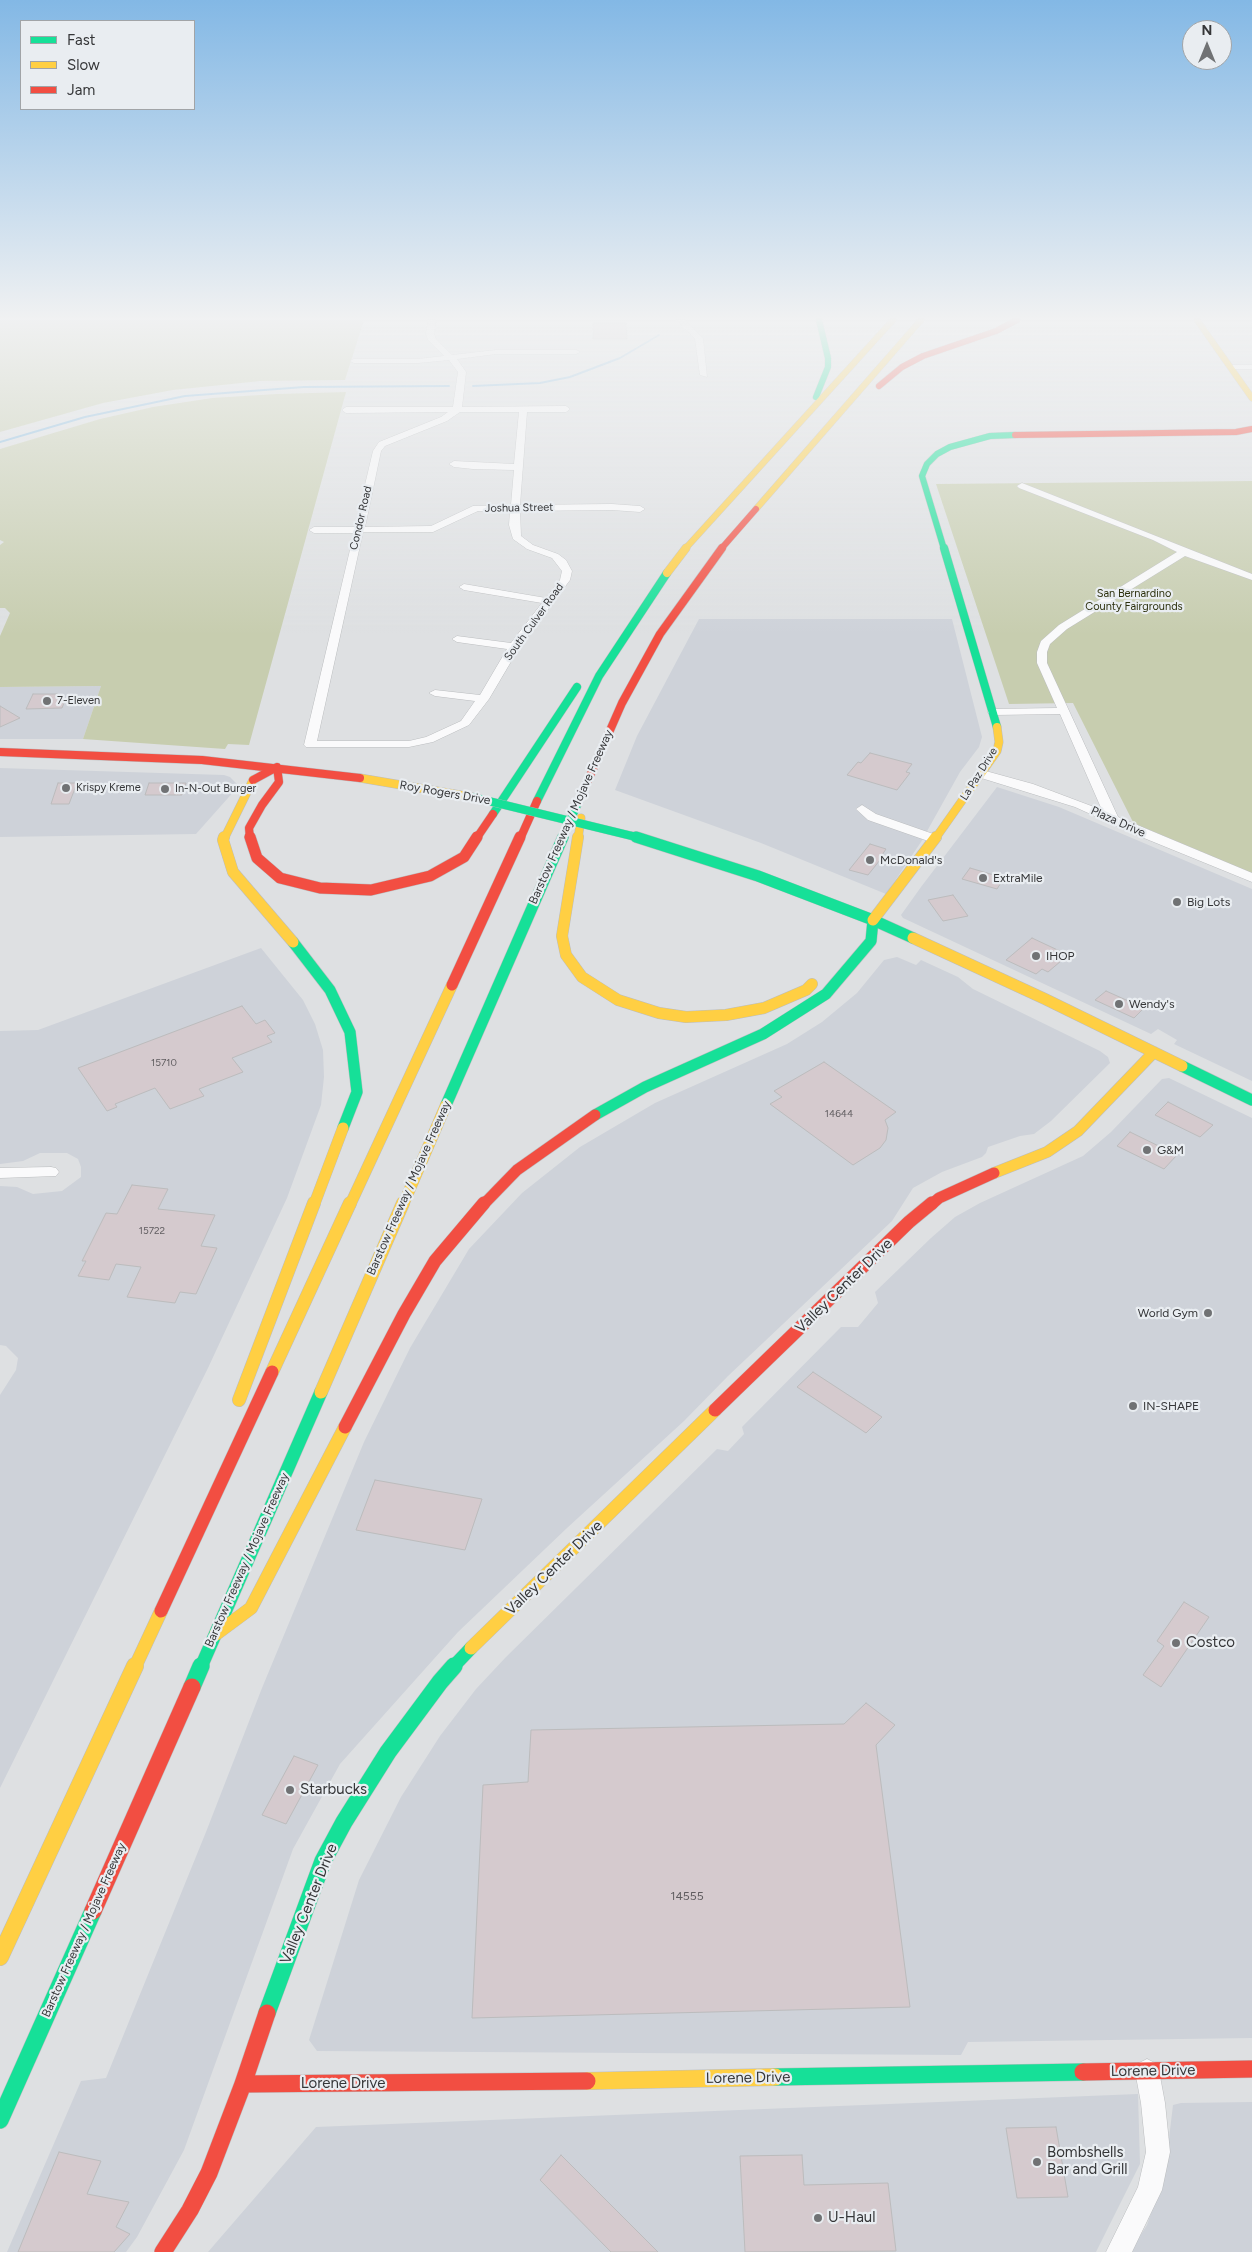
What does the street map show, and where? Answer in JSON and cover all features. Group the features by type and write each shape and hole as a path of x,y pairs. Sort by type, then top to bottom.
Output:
{"main road":[{"path":"0,1956 548,778 599,676 652,593 683,551 797,425"},
{"name":"Barstow Freeway / Mojave Freeway","path":"0,2120 215,1635 622,703 660,634 715,556 830,425"},
{"path":"796,464 839,425"},
{"name":"La Paz Drive","path":"860,935 935,839 997,750 999,733 922,476 927,464 937,454 950,447 990,436 1236,432 1252,429"},
{"path":"601,651 627,613 652,593"},
{"path":"236,1408 357,1092 350,1032 330,990 283,930 232,872 223,840 254,779 277,766 279,782 262,805 249,828 250,842 257,858 280,878 320,888 370,890 430,876 464,857 586,674"},
{"name":"Roy Rogers Drive","path":"0,752 202,760 277,766 472,796 632,836 758,876 873,920"},
{"path":"586,783 562,936 566,955 582,977 618,1000 659,1013 686,1017 726,1015 764,1008 806,990 819,977"},
{"path":"215,1635 251,1608 404,1314 435,1261 474,1214 517,1170 605,1108 645,1087 763,1034 826,994 871,941 873,920 1045,999 1252,1100"},
{"name":"Valley Center Drive","path":"163,2252 190,2210 209,2173 323,1861 344,1822 388,1752 440,1682 472,1646 909,1222 939,1198 971,1182 1047,1152 1064,1141 1078,1131 1154,1052"},
{"path":"155,1621 208,1482"},
{"name":"Lorene Drive","path":"243,2084 450,2083 1252,2069"}],"street":[{"name":"Condor Road","path":"310,745 377,451 382,444 396,436 427,425"},
{"name":"South Culver Road","path":"310,745 409,744 430,740 465,723 483,699 514,647 565,580 567,571 555,556 530,547 516,537 514,525 522,425"},
{"path":"454,464 519,467"},
{"path":"1022,486 1156,538 1184,552 1252,577"},
{"name":"Joshua Street","path":"314,530 433,529 476,508 612,507 640,510"},
{"path":"1113,820 1042,663 1042,652 1045,643 1063,627 1184,552"},
{"path":"464,587 548,601"},
{"path":"458,639 514,647"},
{"path":"435,693 483,699"},
{"path":"993,712 1064,711"},
{"name":"Plaza Drive","path":"982,774 1053,795 1252,878"},
{"path":"862,809 872,817 935,839"},
{"path":"0,1173 51,1172"},
{"path":"1120,2252 1150,2190 1158,2152 1153,2103 1147,2071"}],"shaded area":[{"path":"699,619 952,619 982,737 979,747 960,772 921,842 886,894 761,843 615,790 637,736"},
{"path":"101,686 83,739 0,739 0,687"},
{"path":"0,768 224,775 230,777 237,784 236,789 196,834 0,837"},
{"path":"997,787 1059,807 1252,889 1252,1081 1174,1044 1177,1040 1158,1029 1151,1034 903,918 901,915 921,887"},
{"path":"261,948 303,1000 315,1024 323,1050 324,1077 321,1105 287,1198 208,1368 0,1788 0,1395 16,1370 18,1358 6,1346 0,1345 0,1186 17,1187 33,1194 62,1191 81,1177 81,1167 78,1159 67,1153 40,1153 23,1161 0,1164 0,1031 38,1030"},
{"path":"897,957 916,965 921,960 958,977 973,989 1100,1051 1108,1057 1110,1063 1051,1121 1034,1134 1020,1136 988,1147 982,1157 942,1172 913,1188 892,1221 728,1376 684,1421 567,1528 458,1632 340,1764 293,1849 184,2150 137,2237 126,2252 7,2252 81,2081 106,2078 262,1688 364,1442 410,1348 469,1249 522,1193 580,1147 655,1103 787,1044 822,1022 857,993 884,960"},
{"path":"1169,1078 1252,1118 1252,2038 968,2042 961,2055 317,2051 309,2040 359,1880 401,1797 440,1736 476,1689 506,1657 717,1449 728,1451 744,1434 742,1427 841,1327 858,1327 878,1303 875,1292 931,1238 955,1217 980,1203 1083,1156 1111,1132 1162,1079"},
{"path":"1138,2094 1140,2164 1096,2252 208,2252 316,2127"},
{"path":"1252,2102 1252,2252 1130,2252 1147,2225 1165,2172 1173,2105 1181,2103"}],"green space":[{"path":"0,425 25,425 0,432"},
{"path":"80,425 337,425 249,745 228,744 225,749 83,739 101,686 0,687 0,636 10,613 5,608 0,608 0,545 4,542 0,540 0,449"},
{"name":"San Bernardino County Fairgrounds","path":"1252,481 1252,873 1133,822 1073,703 1009,704 936,484"}],"building":[{"name":"7-Eleven","path":"33,694 58,694 56,698 66,698 62,708 26,709"},
{"path":"0,706 20,718 0,727"},
{"path":"870,753 912,764 906,772 910,773 897,790 847,775 858,762 861,763"},
{"name":"Krispy Kreme","path":"58,783 77,783 69,804 51,804"},
{"name":"In-N-Out Burger","path":"149,783 186,783 182,795 145,795"},
{"name":"McDonald's","path":"870,844 886,849 882,855 884,855 868,875 849,870"},
{"name":"ExtraMile","path":"970,868 1004,878 997,889 962,879"},
{"path":"953,895 968,916 943,921 928,900"},
{"name":"IHOP","path":"1032,938 1064,953 1058,959 1061,961 1048,972 1042,969 1036,974 1006,960"},
{"name":"Wendy's","path":"1106,991 1144,1008 1134,1018 1095,1000"},
{"path":"242,1006 256,1024 265,1020 275,1033 267,1036 272,1042 232,1058 243,1072 199,1089 204,1096 170,1109 155,1088 115,1104 117,1107 107,1111 78,1068"},
{"path":"824,1062 896,1112 885,1120 888,1128 886,1140 880,1148 853,1165 770,1104 782,1097 774,1091"},
{"name":"G&M","path":"1168,1102 1213,1125 1200,1137 1155,1115"},
{"name":"G&M","path":"1130,1132 1177,1155 1164,1169 1117,1146"},
{"path":"132,1185 168,1189 158,1209 215,1215 201,1246 217,1248 196,1294 180,1292 175,1303 127,1297 141,1267 116,1264 109,1280 78,1276 86,1261 82,1261 106,1213 117,1214"},
{"path":"813,1372 882,1417 866,1433 797,1387"},
{"path":"375,1480 482,1499 465,1550 356,1530"},
{"name":"Costco","path":"1184,1602 1209,1617 1161,1687 1143,1675 1164,1646 1157,1641"},
{"path":"866,1703 895,1725 876,1745 910,2007 472,2018 483,1785 528,1782 531,1730 844,1724"},
{"name":"Starbucks","path":"294,1756 318,1765 286,1824 262,1815"},
{"name":"Bombshells Bar and Grill","path":"1056,2127 1068,2197 1017,2198 1006,2128"},
{"path":"59,2152 101,2161 87,2194 129,2202 116,2227 130,2234 114,2252 18,2252"},
{"path":"561,2155 658,2252 611,2252 540,2180"},
{"name":"U-Haul","path":"802,2155 804,2185 888,2183 896,2251 745,2252 740,2156"}],"waterway":[{"path":"0,442 57,425"}],"traffic: fast":[{"path":"997,727 922,476 927,464 937,454 950,447 990,436 1015,435"},
{"path":"537,801 599,676 667,573"},
{"path":"493,814 577,687"},
{"path":"446,1105 582,794"},
{"path":"472,797 632,836"},
{"path":"632,836 758,876 873,920 913,938"},
{"path":"595,1115 645,1087 763,1034 826,994 871,941 873,920"},
{"path":"293,942 330,990 350,1032 357,1092 343,1128"},
{"path":"1182,1066 1252,1100"},
{"path":"192,1687 321,1392"},
{"path":"267,2013 323,1861 344,1822 388,1752 440,1682 471,1648"},
{"path":"0,2120 93,1911"},
{"path":"775,2077 1083,2072"}],"traffic: slow":[{"path":"667,573 683,551 797,425"},
{"path":"756,509 829,425"},
{"path":"873,920 908,876 997,751 999,742 997,727"},
{"path":"360,778 472,797"},
{"path":"253,780 223,840 233,872 293,942"},
{"path":"581,818 562,936 566,955 582,977 618,1000 659,1013 686,1017 726,1015 764,1008 806,990 812,984"},
{"path":"913,938 1045,999 1182,1066"},
{"path":"272,1372 452,985"},
{"path":"994,1173 1047,1152 1078,1131 1154,1052"},
{"path":"321,1392 446,1105"},
{"path":"239,1400 343,1128"},
{"path":"471,1648 715,1410"},
{"path":"216,1634 251,1608 345,1427"},
{"path":"0,1957 161,1611"},
{"path":"587,2081 775,2077"}],"traffic: jam":[{"path":"1015,435 1236,432 1252,429"},
{"path":"582,794 622,703 660,634 715,556 756,509"},
{"path":"0,752 202,760 360,778"},
{"path":"253,780 277,767 279,782 262,805 249,828 250,842 257,858 280,878 320,888 371,890 430,876 464,857 493,814"},
{"path":"452,985 537,801"},
{"path":"345,1427 404,1314 435,1261 474,1214 517,1170 595,1115"},
{"path":"715,1410 909,1222 939,1198 994,1173"},
{"path":"161,1611 272,1372"},
{"path":"93,1911 192,1687"},
{"path":"163,2252 190,2210 209,2173 243,2084 267,2013"},
{"path":"1083,2072 1252,2069"},
{"path":"243,2084 587,2081"}],"place":[{"name":"7-Eleven","path":"47,701"},
{"name":"Krispy Kreme","path":"66,788"},
{"name":"In-N-Out Burger","path":"165,789"},
{"name":"McDonald's","path":"870,860"},
{"name":"ExtraMile","path":"983,878"},
{"name":"Big Lots","path":"1177,902"},
{"name":"IHOP","path":"1036,956"},
{"name":"Wendy's","path":"1119,1004"},
{"name":"G&M","path":"1147,1150"},
{"name":"World Gym","path":"1208,1313"},
{"name":"IN-SHAPE","path":"1133,1406"},
{"name":"Costco","path":"1176,1643"},
{"name":"Starbucks","path":"290,1790"},
{"name":"Bombshells Bar and Grill","path":"1037,2162"},
{"name":"U-Haul","path":"818,2218"}]}
